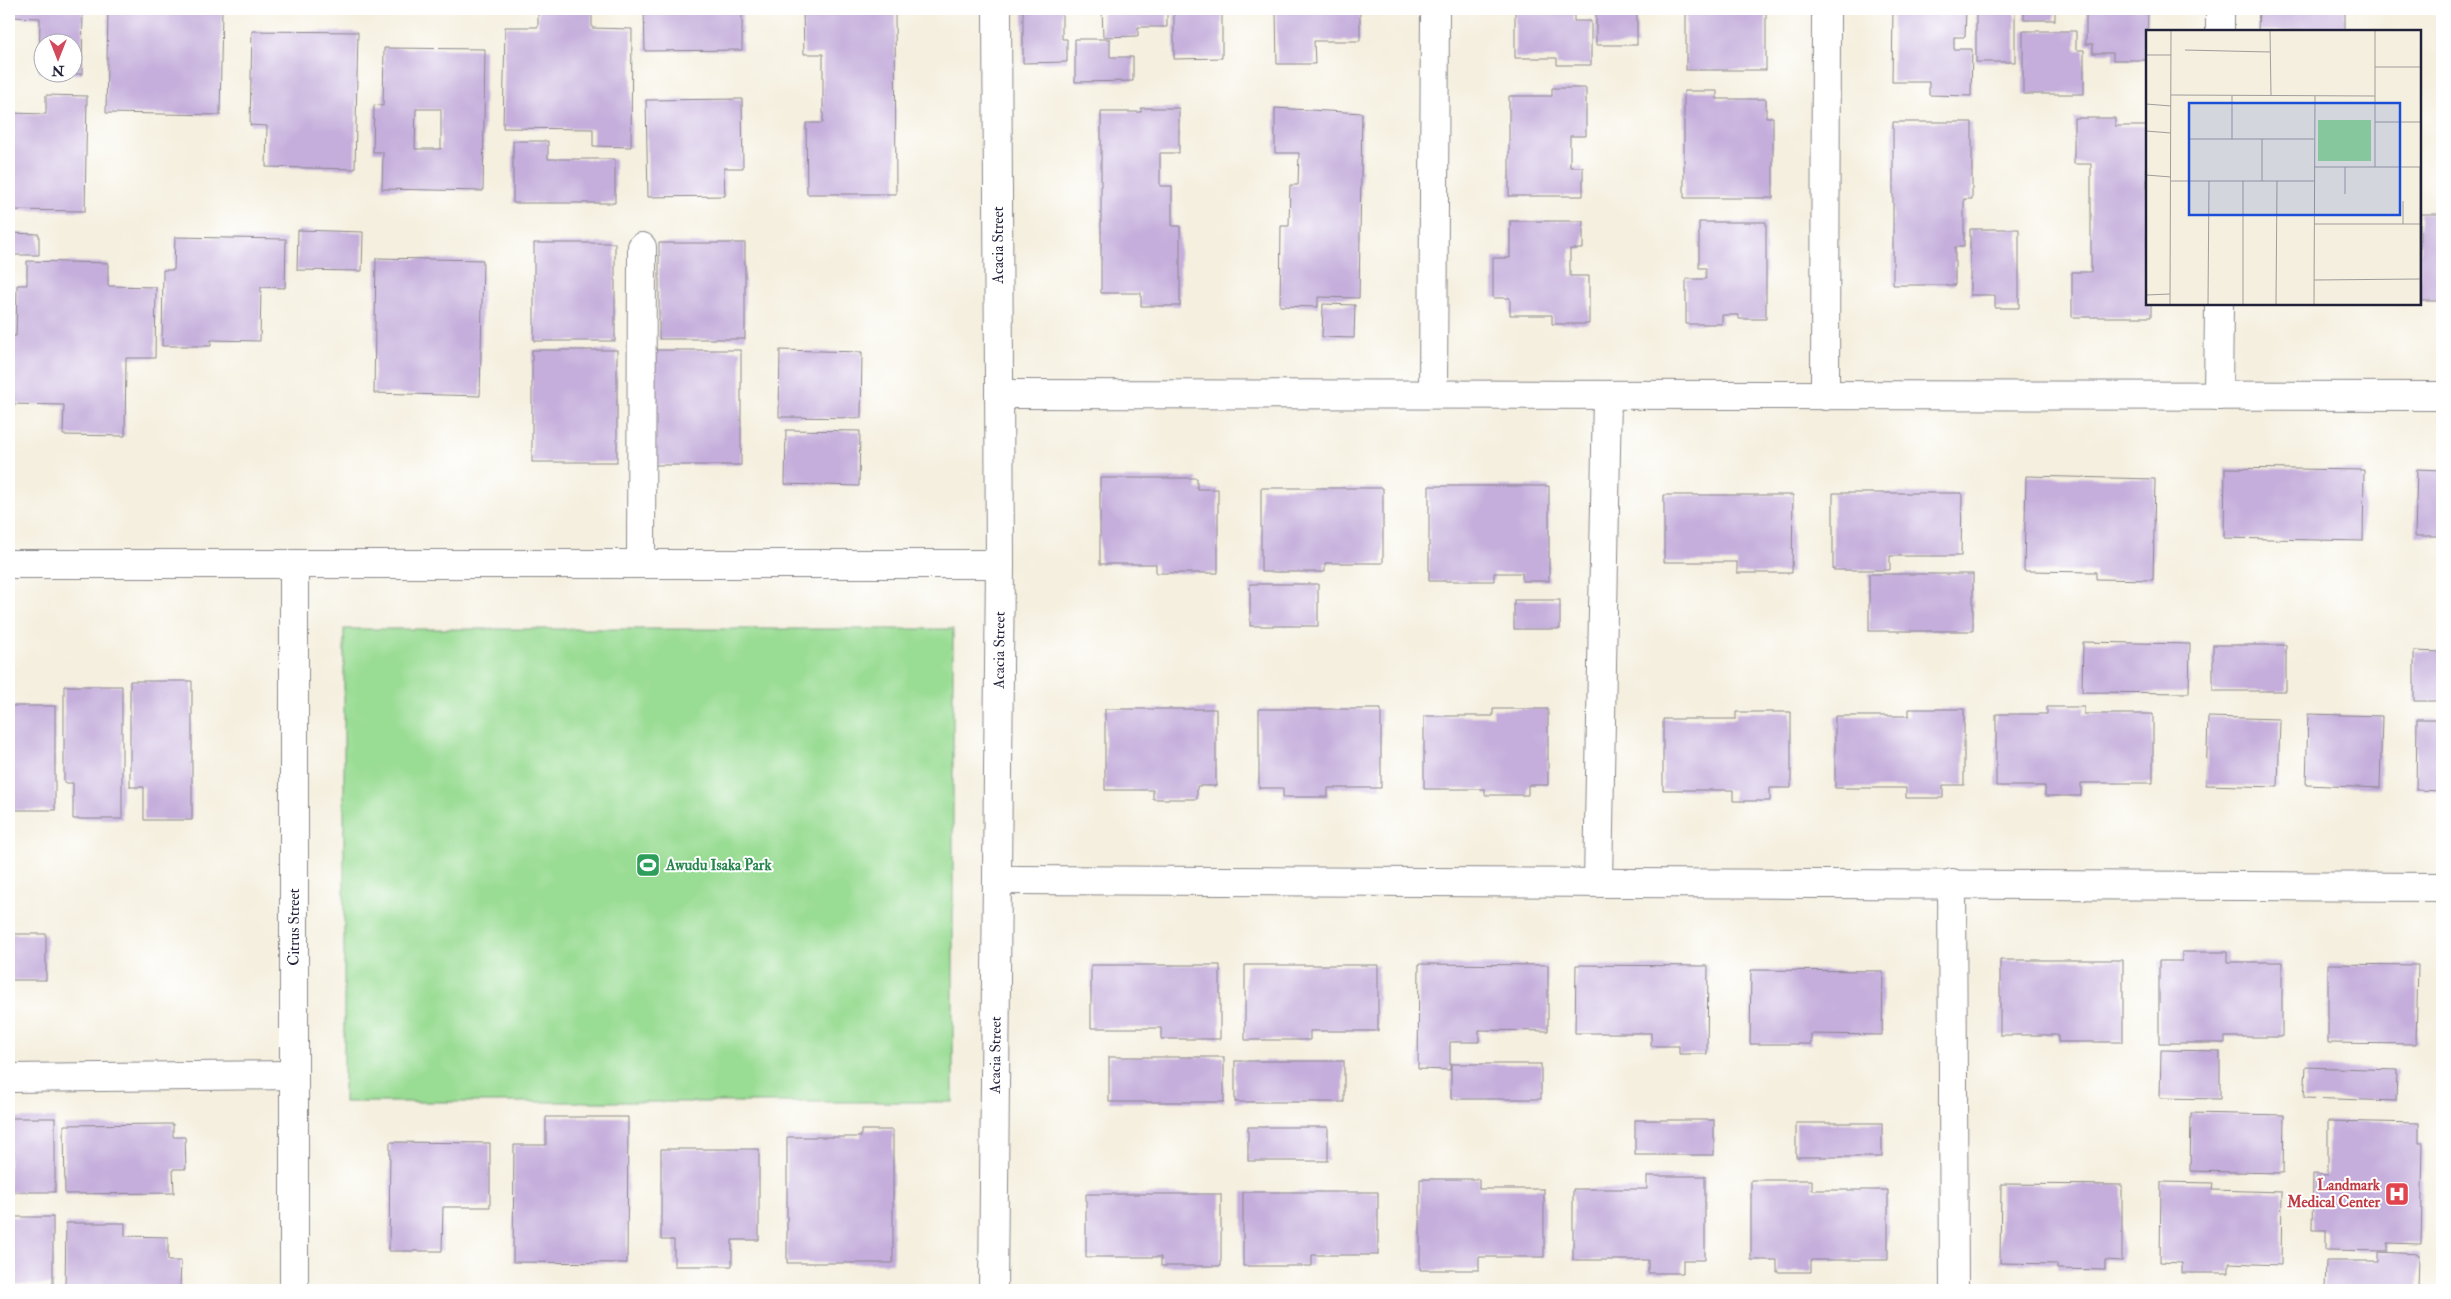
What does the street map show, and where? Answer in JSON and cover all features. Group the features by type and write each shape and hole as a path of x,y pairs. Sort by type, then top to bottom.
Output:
{"street":[{"name":"Acacia Street","path":"993,1290 1000,564 997,9"},
{"path":"1433,394 1435,9"},
{"path":"1826,9 1826,396"},
{"path":"2220,9 2220,30"},
{"path":"641,564 642,247"},
{"path":"2218,396 2219,305"},
{"path":"999,394 2442,396"},
{"path":"1598,882 1607,396"},
{"path":"9,564 1000,564"},
{"name":"Citrus Street","path":"294,564 294,1290"},
{"path":"998,880 1952,883 2442,887"},
{"path":"1952,883 1954,1290"},
{"path":"9,1078 294,1076"}],"green space":[{"name":"Awudu Isaka Park","path":"344,629 953,629 953,1102 344,1102"}],"building":[{"path":"9,9 83,9 82,74 82,32 40,32 40,18 9,17"},
{"path":"108,9 222,9 220,115 106,113"},
{"path":"538,9 592,9 592,28 632,29 631,147 593,146 593,129 503,128 505,27 538,27"},
{"path":"644,9 742,9 742,50 645,51"},
{"path":"803,9 895,9 896,194 807,194 806,123 823,123 823,54 804,54"},
{"path":"1023,9 1062,9 1062,39 1067,39 1067,62 1023,63"},
{"path":"1102,9 1167,9 1167,27 1138,27 1138,36 1103,37"},
{"path":"1174,9 1222,9 1222,58 1174,59"},
{"path":"1297,9 1360,9 1360,41 1314,41 1315,64 1277,64 1276,11 1297,11"},
{"path":"1515,9 1574,9 1574,21 1591,21 1591,65 1557,65 1557,58 1515,58"},
{"path":"1596,9 1637,9 1637,45 1596,45"},
{"path":"1686,9 1766,9 1766,70 1686,70"},
{"path":"1893,9 1966,9 1965,37 1954,37 1954,49 1972,49 1971,96 1929,95 1929,82 1892,82"},
{"path":"1976,9 2015,9 2015,62 1976,62"},
{"path":"2024,9 2055,9 2055,20 2024,20"},
{"path":"2086,9 2148,9 2146,60 2113,60 2113,53 2093,53 2093,44 2086,44"},
{"path":"2259,9 2345,9 2345,30 2258,30"},
{"path":"252,31 358,32 355,169 266,167 267,126 250,125"},
{"path":"2023,31 2076,31 2076,50 2084,50 2084,94 2023,94"},
{"path":"1075,39 1110,39 1110,57 1133,57 1133,81 1075,82"},
{"path":"384,48 485,49 483,191 382,189 383,152 373,152 374,105 383,106","holes":["416,109 441,109 441,149 415,149"]},
{"path":"1552,88 1586,88 1586,136 1570,136 1570,167 1583,167 1583,196 1509,196 1509,96 1552,96"},
{"path":"1684,91 1717,91 1717,99 1766,99 1766,117 1773,117 1773,198 1684,198"},
{"path":"46,95 87,96 85,211 9,210 9,113 46,114"},
{"path":"742,99 743,168 724,168 725,196 648,197 646,100"},
{"path":"1141,108 1179,108 1179,153 1160,153 1160,186 1172,186 1172,226 1180,226 1180,306 1141,306 1141,293 1101,293 1101,112 1141,112"},
{"path":"1275,108 1362,113 1359,298 1318,297 1318,307 1280,306 1281,226 1289,226 1290,185 1298,185 1299,153 1275,153"},
{"path":"2074,118 2115,118 2115,126 2146,126 2146,305 2151,305 2151,317 2072,317 2072,272 2091,272 2091,164 2074,164"},
{"path":"1893,122 1972,122 1972,199 1964,199 1964,247 1955,247 1955,285 1893,285"},
{"path":"513,141 548,141 548,159 615,159 615,203 513,203"},
{"path":"2421,214 2442,214 2442,301 2421,301"},
{"path":"1510,221 1583,221 1583,249 1570,249 1570,276 1589,276 1589,324 1552,324 1552,315 1510,315 1510,298 1493,298 1493,258 1510,258"},
{"path":"1699,222 1766,222 1766,319 1739,319 1739,315 1722,315 1722,324 1686,324 1686,279 1706,279 1706,268 1699,268"},
{"path":"1970,229 2019,229 2019,308 1995,308 1995,295 1970,295"},
{"path":"298,230 363,232 362,271 297,270"},
{"path":"9,233 39,234 39,255 13,255 12,285 9,285"},
{"path":"175,237 286,239 285,288 261,287 260,341 211,340 211,346 162,346 163,270 174,270"},
{"path":"534,243 615,243 615,341 534,341"},
{"path":"659,243 745,243 745,339 659,339"},
{"path":"376,258 483,260 480,396 374,393"},
{"path":"27,261 108,263 108,286 156,287 155,358 126,358 125,436 63,435 64,405 9,404 9,336 16,336 17,285 27,285"},
{"path":"1323,304 1355,305 1354,338 1322,337"},
{"path":"532,350 617,350 617,462 532,462"},
{"path":"655,350 741,350 741,465 655,465"},
{"path":"780,350 862,352 861,418 779,417"},
{"path":"786,430 860,431 859,486 785,484"},
{"path":"2225,468 2364,470 2363,541 2224,538"},
{"path":"2417,469 2442,470 2442,536 2415,536"},
{"path":"2026,476 2155,479 2153,580 2096,579 2096,572 2024,571"},
{"path":"1100,478 1197,478 1197,489 1218,489 1218,573 1156,573 1156,564 1100,564"},
{"path":"1429,486 1549,486 1549,581 1522,581 1522,573 1494,573 1494,581 1429,581"},
{"path":"1261,488 1383,488 1383,563 1325,563 1325,572 1261,572"},
{"path":"1833,493 1962,493 1961,556 1890,556 1890,570 1833,570"},
{"path":"1664,495 1793,495 1792,573 1737,573 1737,562 1664,562"},
{"path":"1869,574 1973,574 1973,631 1869,631"},
{"path":"1250,584 1318,584 1318,626 1250,626"},
{"path":"1514,600 1560,600 1560,629 1514,629"},
{"path":"2083,642 2190,644 2189,693 2082,692"},
{"path":"2213,645 2286,645 2286,691 2213,691"},
{"path":"2414,651 2442,652 2442,701 2414,701"},
{"path":"130,681 192,681 192,820 144,820 144,787 130,787"},
{"path":"64,686 122,686 122,819 73,819 73,783 64,783"},
{"path":"9,706 55,706 55,810 9,810"},
{"path":"2047,707 2084,707 2084,714 2153,714 2153,783 2081,783 2081,796 2045,796 2045,786 1996,786 1996,714 2047,714"},
{"path":"1105,709 1216,709 1216,786 1197,786 1197,799 1153,799 1153,790 1105,790"},
{"path":"1259,709 1381,709 1381,788 1328,788 1328,797 1283,797 1283,788 1259,788"},
{"path":"1493,709 1548,709 1548,785 1528,785 1528,795 1485,795 1485,789 1424,789 1424,716 1493,716"},
{"path":"1909,709 1964,709 1964,785 1943,785 1943,798 1906,798 1906,788 1835,788 1835,716 1909,716"},
{"path":"1736,712 1791,712 1791,788 1770,788 1770,801 1733,801 1733,790 1663,790 1663,719 1736,719"},
{"path":"2308,714 2382,716 2380,788 2306,785"},
{"path":"2208,717 2280,719 2278,787 2206,785"},
{"path":"2417,719 2442,719 2442,791 2416,790"},
{"path":"9,934 46,934 46,980 9,980"},
{"path":"2182,952 2227,952 2227,962 2282,962 2282,1037 2225,1037 2225,1043 2159,1043 2159,961 2182,961"},
{"path":"2000,960 2123,960 2123,1042 2058,1042 2058,1035 2000,1035"},
{"path":"1419,964 1548,965 1548,1031 1479,1030 1479,1042 1450,1042 1450,1070 1418,1069"},
{"path":"2328,964 2418,965 2416,1044 2328,1043"},
{"path":"1091,965 1220,965 1220,1039 1161,1039 1161,1028 1091,1028"},
{"path":"1245,965 1378,965 1378,1031 1310,1031 1310,1040 1245,1040"},
{"path":"1576,965 1708,966 1707,1054 1679,1054 1679,1046 1651,1046 1651,1033 1575,1033"},
{"path":"1751,970 1883,971 1882,1035 1811,1034 1811,1044 1750,1044"},
{"path":"2161,1050 2220,1051 2220,1099 2160,1098"},
{"path":"1109,1057 1224,1057 1224,1102 1109,1102"},
{"path":"1235,1061 1344,1061 1344,1102 1235,1102"},
{"path":"1451,1064 1541,1064 1541,1099 1451,1099"},
{"path":"2306,1067 2397,1070 2396,1101 2304,1098"},
{"path":"2191,1113 2284,1115 2283,1173 2190,1171"},
{"path":"546,1117 628,1117 627,1263 513,1262 514,1145 546,1145"},
{"path":"9,1118 55,1118 55,1192 9,1192"},
{"path":"1635,1120 1714,1120 1714,1155 1635,1155"},
{"path":"2328,1121 2419,1123 2419,1143 2423,1143 2421,1244 2388,1243 2388,1251 2326,1250 2326,1230 2312,1230 2313,1174 2328,1175"},
{"path":"1796,1123 1882,1123 1882,1157 1796,1157"},
{"path":"173,1124 173,1137 185,1137 186,1169 173,1169 174,1193 65,1194 64,1125"},
{"path":"1248,1127 1328,1127 1328,1161 1248,1161"},
{"path":"861,1130 893,1130 893,1263 787,1263 787,1137 861,1137"},
{"path":"390,1142 490,1143 490,1207 443,1207 442,1251 389,1251"},
{"path":"661,1149 759,1149 759,1240 732,1240 732,1266 674,1266 674,1240 661,1240"},
{"path":"1647,1176 1705,1176 1705,1260 1683,1260 1683,1273 1648,1273 1648,1260 1573,1260 1573,1189 1647,1189"},
{"path":"1420,1179 1479,1179 1479,1189 1544,1189 1544,1257 1479,1257 1479,1270 1420,1270"},
{"path":"1751,1180 1812,1180 1812,1190 1888,1190 1888,1260 1811,1260 1811,1272 1777,1272 1777,1260 1751,1260"},
{"path":"2161,1182 2213,1183 2212,1190 2282,1192 2281,1265 2229,1263 2229,1273 2182,1273 2182,1263 2160,1262"},
{"path":"2001,1184 2122,1185 2122,1261 2105,1260 2105,1270 2057,1269 2057,1264 2000,1263"},
{"path":"1243,1192 1378,1192 1378,1255 1312,1255 1312,1266 1243,1266"},
{"path":"1086,1194 1221,1194 1221,1266 1161,1266 1161,1257 1086,1257"},
{"path":"9,1217 53,1217 53,1285 9,1285"},
{"path":"66,1223 125,1223 125,1236 168,1237 168,1261 181,1261 180,1289 65,1290"},
{"path":"2378,1252 2419,1254 2418,1290 2325,1290 2326,1261 2378,1261"}],"place":[{"name":"Awudu Isaka Park","path":"648,865"},
{"name":"Landmark Medical Center","path":"2397,1194"}]}
